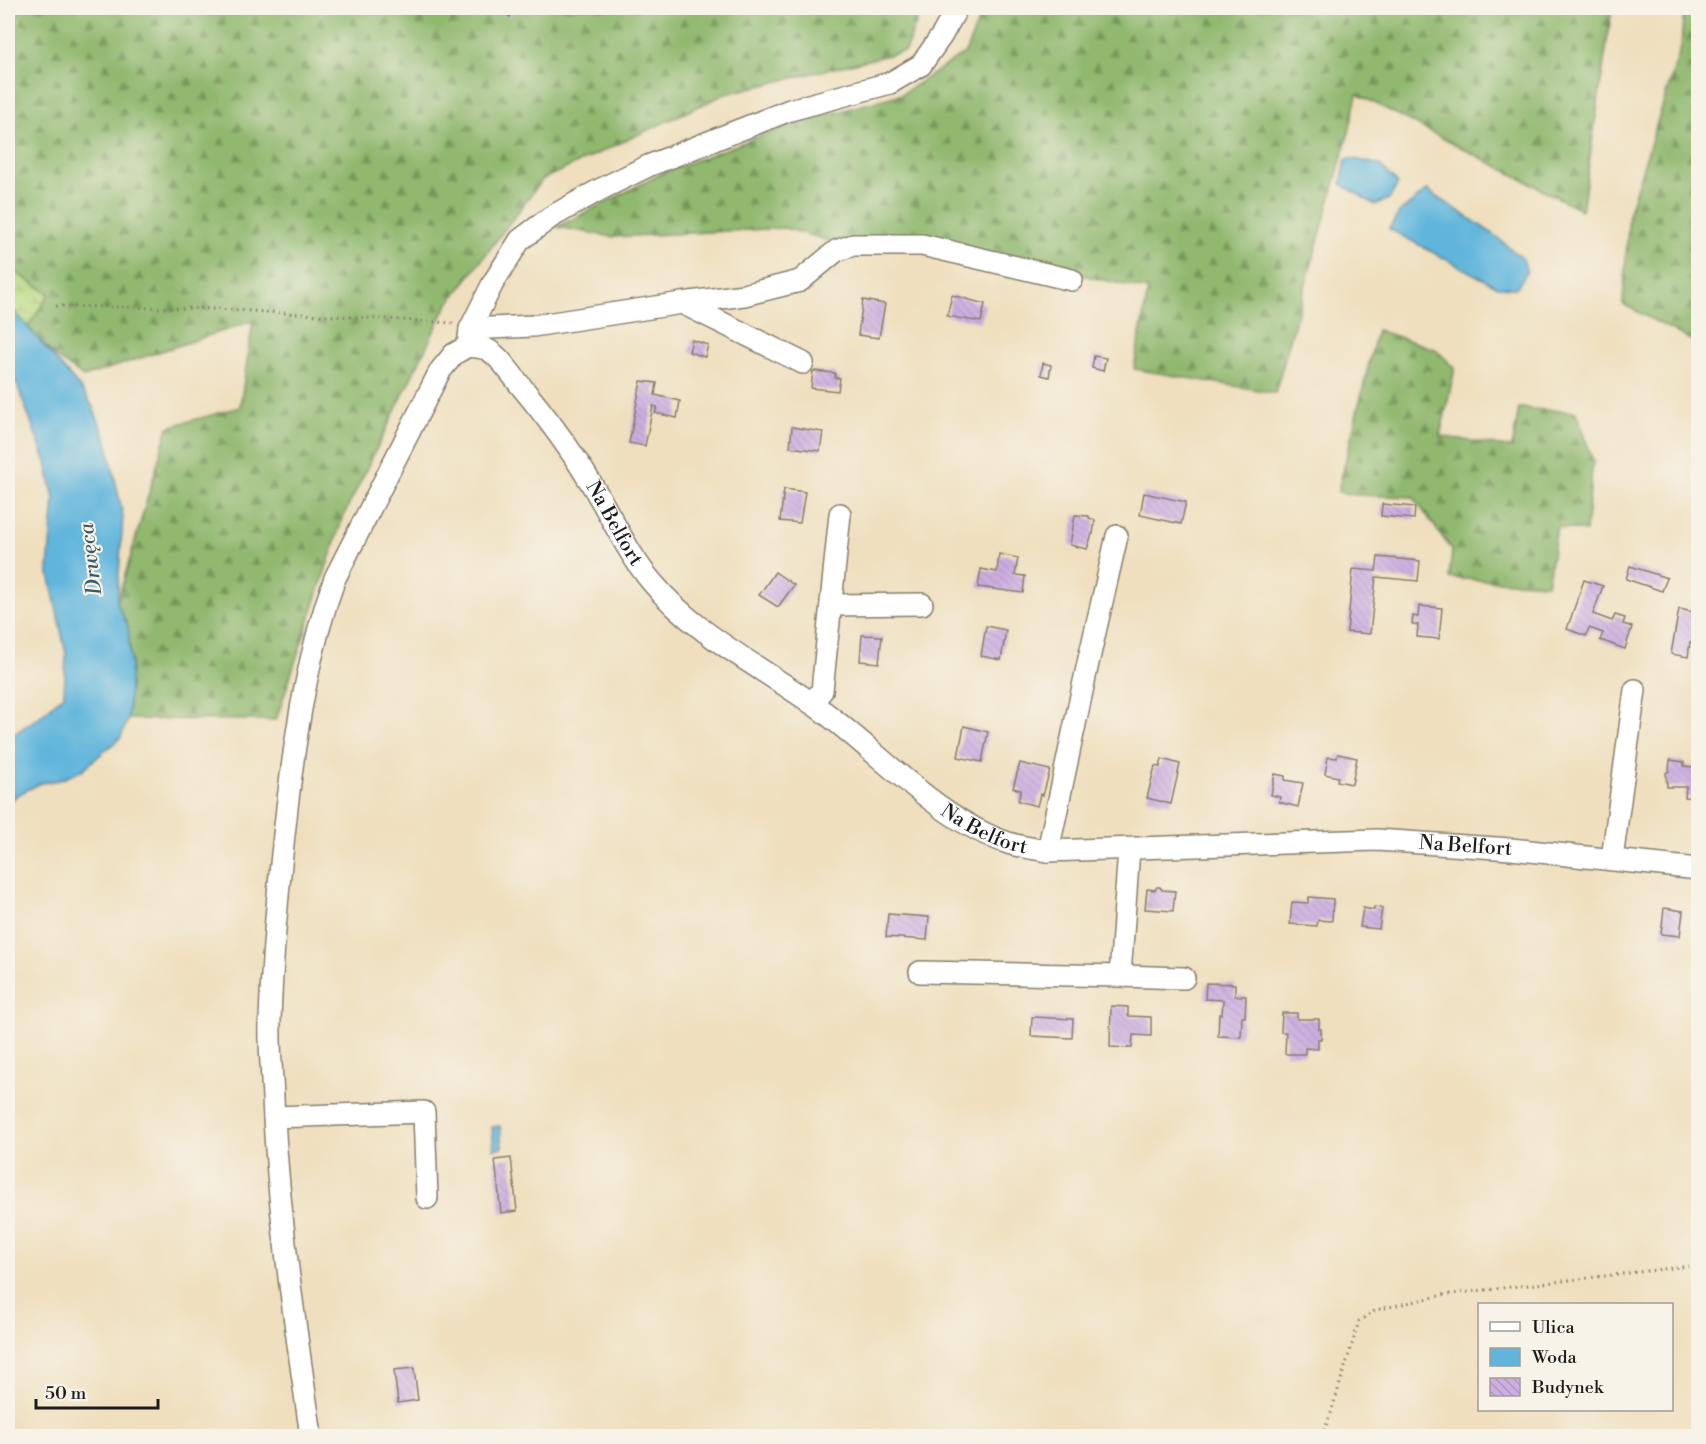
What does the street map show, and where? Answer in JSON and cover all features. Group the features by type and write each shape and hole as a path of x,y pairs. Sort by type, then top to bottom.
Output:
{"street":[{"path":"311,1437 286,1259 274,1117 270,1022 280,871 298,727 315,639 335,578 440,371 469,338 493,284 520,240 551,217 648,166 790,110 890,83 921,65 957,8"},
{"path":"469,338 533,326 744,295 800,281 836,251 853,245 922,246 1072,280"},
{"path":"682,303 803,363"},
{"name":"Na Belfort","path":"469,338 487,349 502,363 565,443 649,579 672,606 700,629 811,703 930,798 963,821 987,834 1008,843 1048,851 1377,840 1511,849 1698,868"},
{"path":"811,703 822,691 840,514"},
{"path":"1048,851 1117,536"},
{"path":"831,605 922,604"},
{"path":"1612,859 1635,690"},
{"path":"1120,976 1129,849"},
{"path":"920,972 1184,978"},
{"path":"274,1117 424,1112 427,1198"}],"path":[{"path":"56,306 217,309 461,323 469,338"},
{"path":"1322,1437 1359,1321 1376,1310 1443,1295 1698,1265"}],"green space":[{"path":"8,8 922,8 905,51 725,94 543,179 446,307 343,517 276,720 128,719 131,664 128,627 117,603 168,427 240,407 253,321 83,377 56,357 28,327 49,294 10,269 8,263"},
{"path":"984,8 1612,8 1582,210 1357,94 1349,132 1275,393 1134,369 1148,290 921,239 836,243 785,228 613,237 557,227 667,171 787,126 902,94 965,53"},
{"path":"1684,8 1698,8 1698,344 1623,304 1629,212 1681,47"},
{"path":"8,263 10,269 49,294 28,327 8,304"},
{"path":"1377,330 1435,349 1455,368 1440,436 1512,448 1519,408 1576,412 1593,461 1586,531 1557,527 1547,584 1449,578 1452,550 1413,497 1338,492"}],"water":[{"path":"1346,159 1380,165 1398,184 1389,199 1375,205 1341,184"},
{"path":"1427,190 1492,233 1523,259 1527,272 1516,288 1498,287 1389,229 1399,213"},
{"name":"Drwęca","path":"8,304 81,389 93,407 107,441 123,516 117,603 128,627 131,664 128,719 121,737 81,771 60,780 41,783 17,795 8,804 8,738 39,717 64,695 66,654 48,569 54,499 46,462 16,382 8,373"},
{"path":"500,1126 502,1148 494,1149 492,1127"}],"building":[{"path":"495,8 516,8 510,17"},
{"path":"952,295 985,304 981,322 947,316"},
{"path":"863,300 885,304 879,338 858,335"},
{"path":"692,340 708,345 705,357 689,352"},
{"path":"1094,356 1106,358 1103,371 1092,368"},
{"path":"1043,363 1051,365 1049,377 1041,375"},
{"path":"813,371 835,373 835,378 840,378 838,391 811,388"},
{"path":"641,381 657,383 655,395 680,401 677,418 655,413 657,407 653,406 645,446 629,443"},
{"path":"792,427 823,432 820,451 790,447"},
{"path":"784,489 805,492 800,523 780,521"},
{"path":"1144,493 1186,502 1181,524 1140,515"},
{"path":"1382,504 1415,507 1414,519 1381,516"},
{"path":"1075,515 1089,516 1095,520 1087,549 1070,545"},
{"path":"999,554 1018,558 1015,575 1025,576 1023,593 978,587 981,569 997,572"},
{"path":"1378,557 1420,561 1418,581 1376,577 1370,634 1347,632 1353,569 1376,571"},
{"path":"1630,566 1667,578 1662,591 1626,579"},
{"path":"775,572 794,585 778,607 759,595"},
{"path":"1584,580 1603,586 1593,614 1612,621 1615,615 1625,618 1623,624 1632,627 1625,649 1600,640 1603,633 1589,628 1586,636 1567,629"},
{"path":"1419,606 1442,608 1439,639 1417,637 1418,625 1412,624 1413,616 1418,617"},
{"path":"1679,609 1698,613 1698,644 1690,642 1688,657 1671,654"},
{"path":"986,626 1006,630 1001,660 981,656"},
{"path":"862,635 882,636 879,663 860,661"},
{"path":"964,726 988,732 982,762 958,757"},
{"path":"1338,754 1357,758 1352,784 1337,781 1338,777 1325,774 1328,757 1337,758"},
{"path":"1162,759 1180,764 1171,804 1147,798 1155,766 1160,767"},
{"path":"1670,760 1684,762 1684,766 1694,767 1693,771 1698,771 1698,798 1685,797 1686,787 1667,787 1666,773 1669,771"},
{"path":"1020,763 1050,770 1043,795 1040,794 1037,806 1018,801 1021,790 1013,788"},
{"path":"1275,774 1285,776 1285,780 1303,783 1298,807 1279,802 1280,797 1271,795"},
{"path":"1157,887 1162,890 1175,891 1173,911 1145,909 1147,889 1155,890"},
{"path":"1309,897 1333,899 1332,921 1318,920 1317,926 1290,924 1292,902 1308,903"},
{"path":"1374,907 1382,908 1379,929 1360,927 1363,908 1374,910"},
{"path":"1664,908 1683,911 1680,936 1661,934"},
{"path":"888,914 929,917 927,940 886,937"},
{"path":"1206,983 1235,984 1235,996 1246,996 1241,1037 1218,1036 1219,1014 1222,1014 1223,1000 1205,999"},
{"path":"1111,1006 1128,1007 1128,1016 1151,1017 1151,1036 1133,1035 1132,1048 1110,1047"},
{"path":"1282,1013 1297,1013 1297,1019 1319,1019 1321,1039 1318,1039 1318,1049 1305,1048 1305,1054 1285,1054 1286,1032 1281,1032"},
{"path":"1032,1017 1073,1019 1072,1038 1031,1036"},
{"path":"511,1158 517,1211 501,1213 495,1160"},
{"path":"414,1368 418,1400 398,1403 394,1370"}]}
